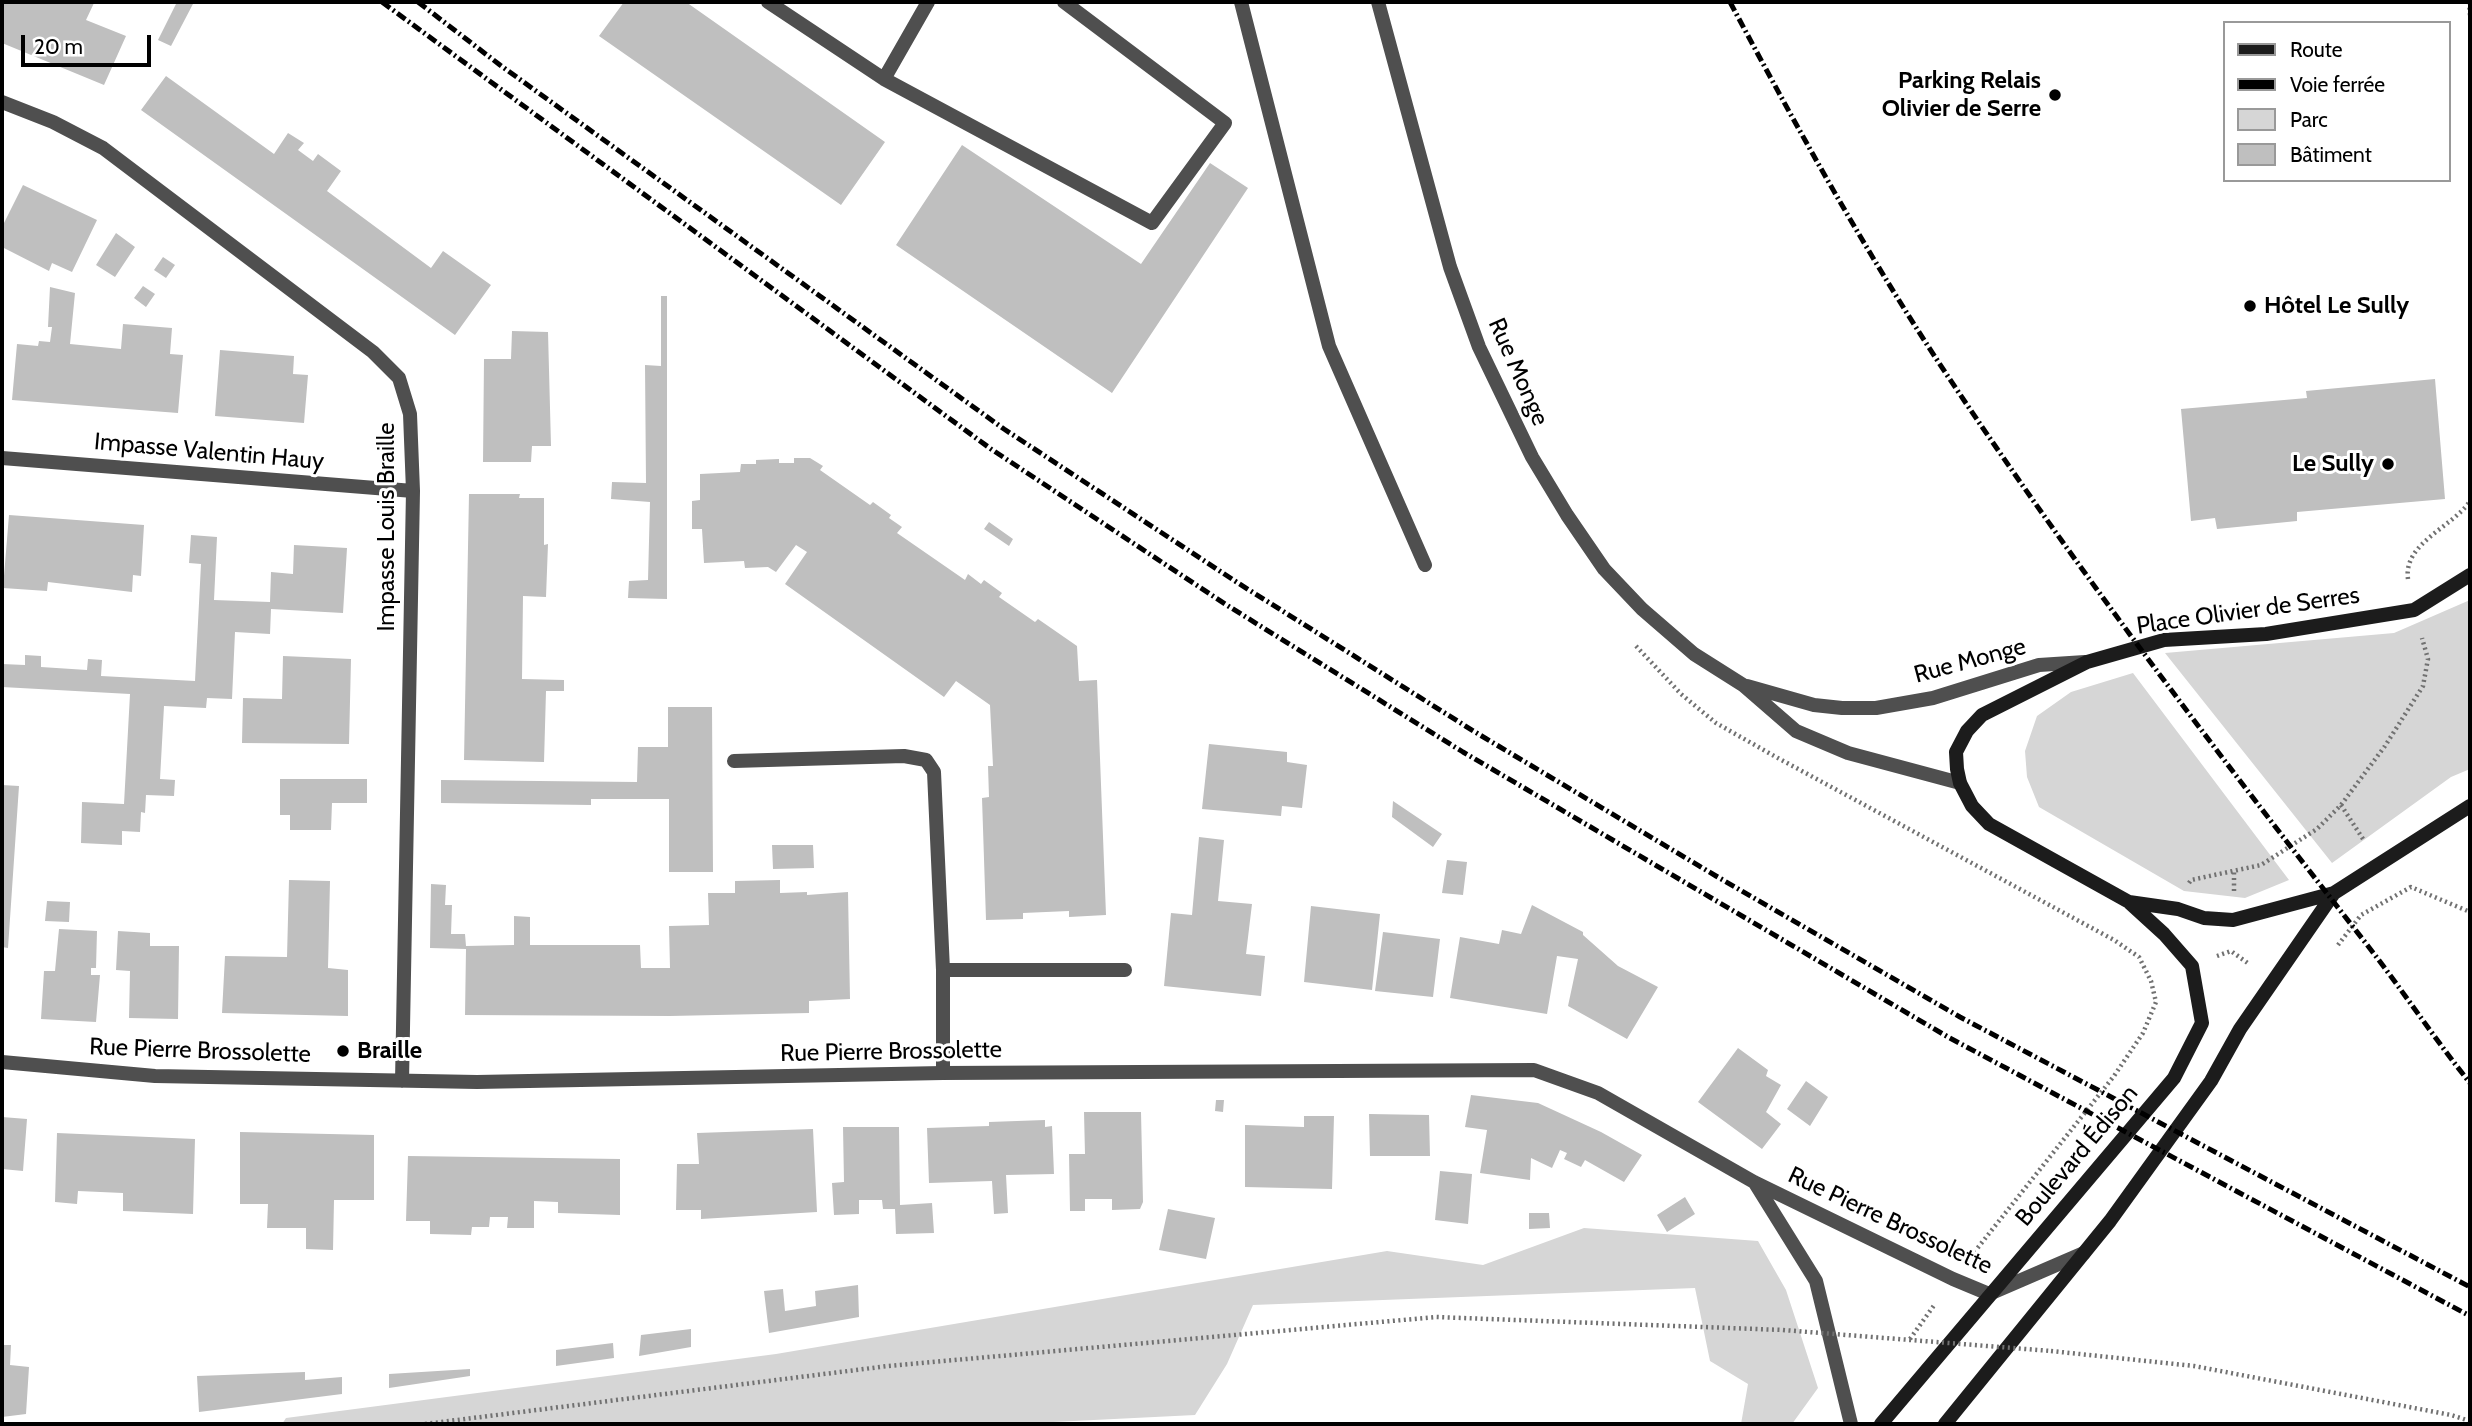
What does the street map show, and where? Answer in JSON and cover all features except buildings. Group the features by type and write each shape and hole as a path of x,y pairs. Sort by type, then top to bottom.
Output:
{"main road":[{"name":"Place Olivier de Serres","path":"2470,575 2413,610 2266,634 2164,640 2087,662 1983,715 1967,731 1956,752 1960,783 1972,806 1989,824 2129,902 2178,909 2204,918 2233,920 2334,893 2470,807"},
{"path":"1944,1424 2110,1221 2211,1081 2240,1029 2334,893"},
{"name":"Boulevard Édison","path":"1881,1424 2174,1078 2202,1023 2192,966 2164,934 2129,902"}],"street":[{"path":"768,2 884,79 1152,223 1225,123 1064,2"},
{"path":"884,79 929,2"},
{"path":"1241,2 1329,346 1425,565"},
{"name":"Rue Monge","path":"1378,2 1450,267 1479,347 1532,457 1567,515 1614,579 1642,609 1694,654 1743,685 1796,731 1848,753 1960,783"},
{"name":"Impasse Louis Braille","path":"2,102 52,122 103,148 373,352 400,378 410,414 414,491 402,1081"},
{"name":"Impasse Valentin Hauy","path":"2,458 414,491"},
{"name":"Rue Monge","path":"1743,685 1776,692 1814,705 1876,708 1933,698 2039,665 2087,662"},
{"path":"734,761 904,756 926,760 934,772 943,970 943,1073"},
{"path":"943,970 1125,970"},
{"name":"Rue Pierre Brossolette","path":"2,1062 155,1076 477,1082 943,1073 1534,1070 1598,1093 1754,1182 1989,1294 2084,1253"},
{"name":"Rue Pierre Brossolette","path":"1754,1182 1816,1281 1851,1424"}],"path":[{"path":"2469,2 2470,15"},
{"path":"2234,871 2262,864 2317,829 2341,805 2385,746 2423,686 2428,659 2413,610 2407,570 2411,558 2463,512 2470,501"},
{"path":"1627,637 1681,694 1716,723 2114,940 2139,957 2151,981 2156,1002 2143,1033 2092,1105 1953,1279 1905,1346"},
{"path":"2337,946 2361,915 2411,887 2470,912"},
{"path":"425,1424 888,1366 1436,1317 1783,1330 2051,1351 2194,1366 2451,1415 2470,1421"}],"green space":[{"path":"2470,600 2470,769 2451,777 2332,863 2165,653 2394,633"},
{"path":"2133,673 2289,880 2245,898 2184,891 2039,807 2027,777 2025,751 2037,716 2071,692"},
{"path":"1584,1228 1758,1241 1786,1290 1818,1388 1792,1424 1741,1424 1748,1384 1710,1361 1695,1288 1253,1305 1227,1364 1195,1415 1013,1424 282,1424 286,1418 776,1354 1387,1251 1483,1265"}],"railway":[{"path":"382,2 991,449 1225,604 1463,752 1948,1037 2470,1316"},
{"path":"418,2 500,65 1004,429 1238,583 1475,732 1960,1017 2470,1287"},
{"path":"1730,2 1860,236 1916,327 1995,446 2151,663 2470,1083"}],"place":[{"name":"Parking Relais Olivier de Serre","path":"2055,95"},
{"name":"Hôtel Le Sully","path":"2250,306"},
{"name":"Le Sully","path":"2388,464"},
{"name":"Braille","path":"343,1051"}]}
